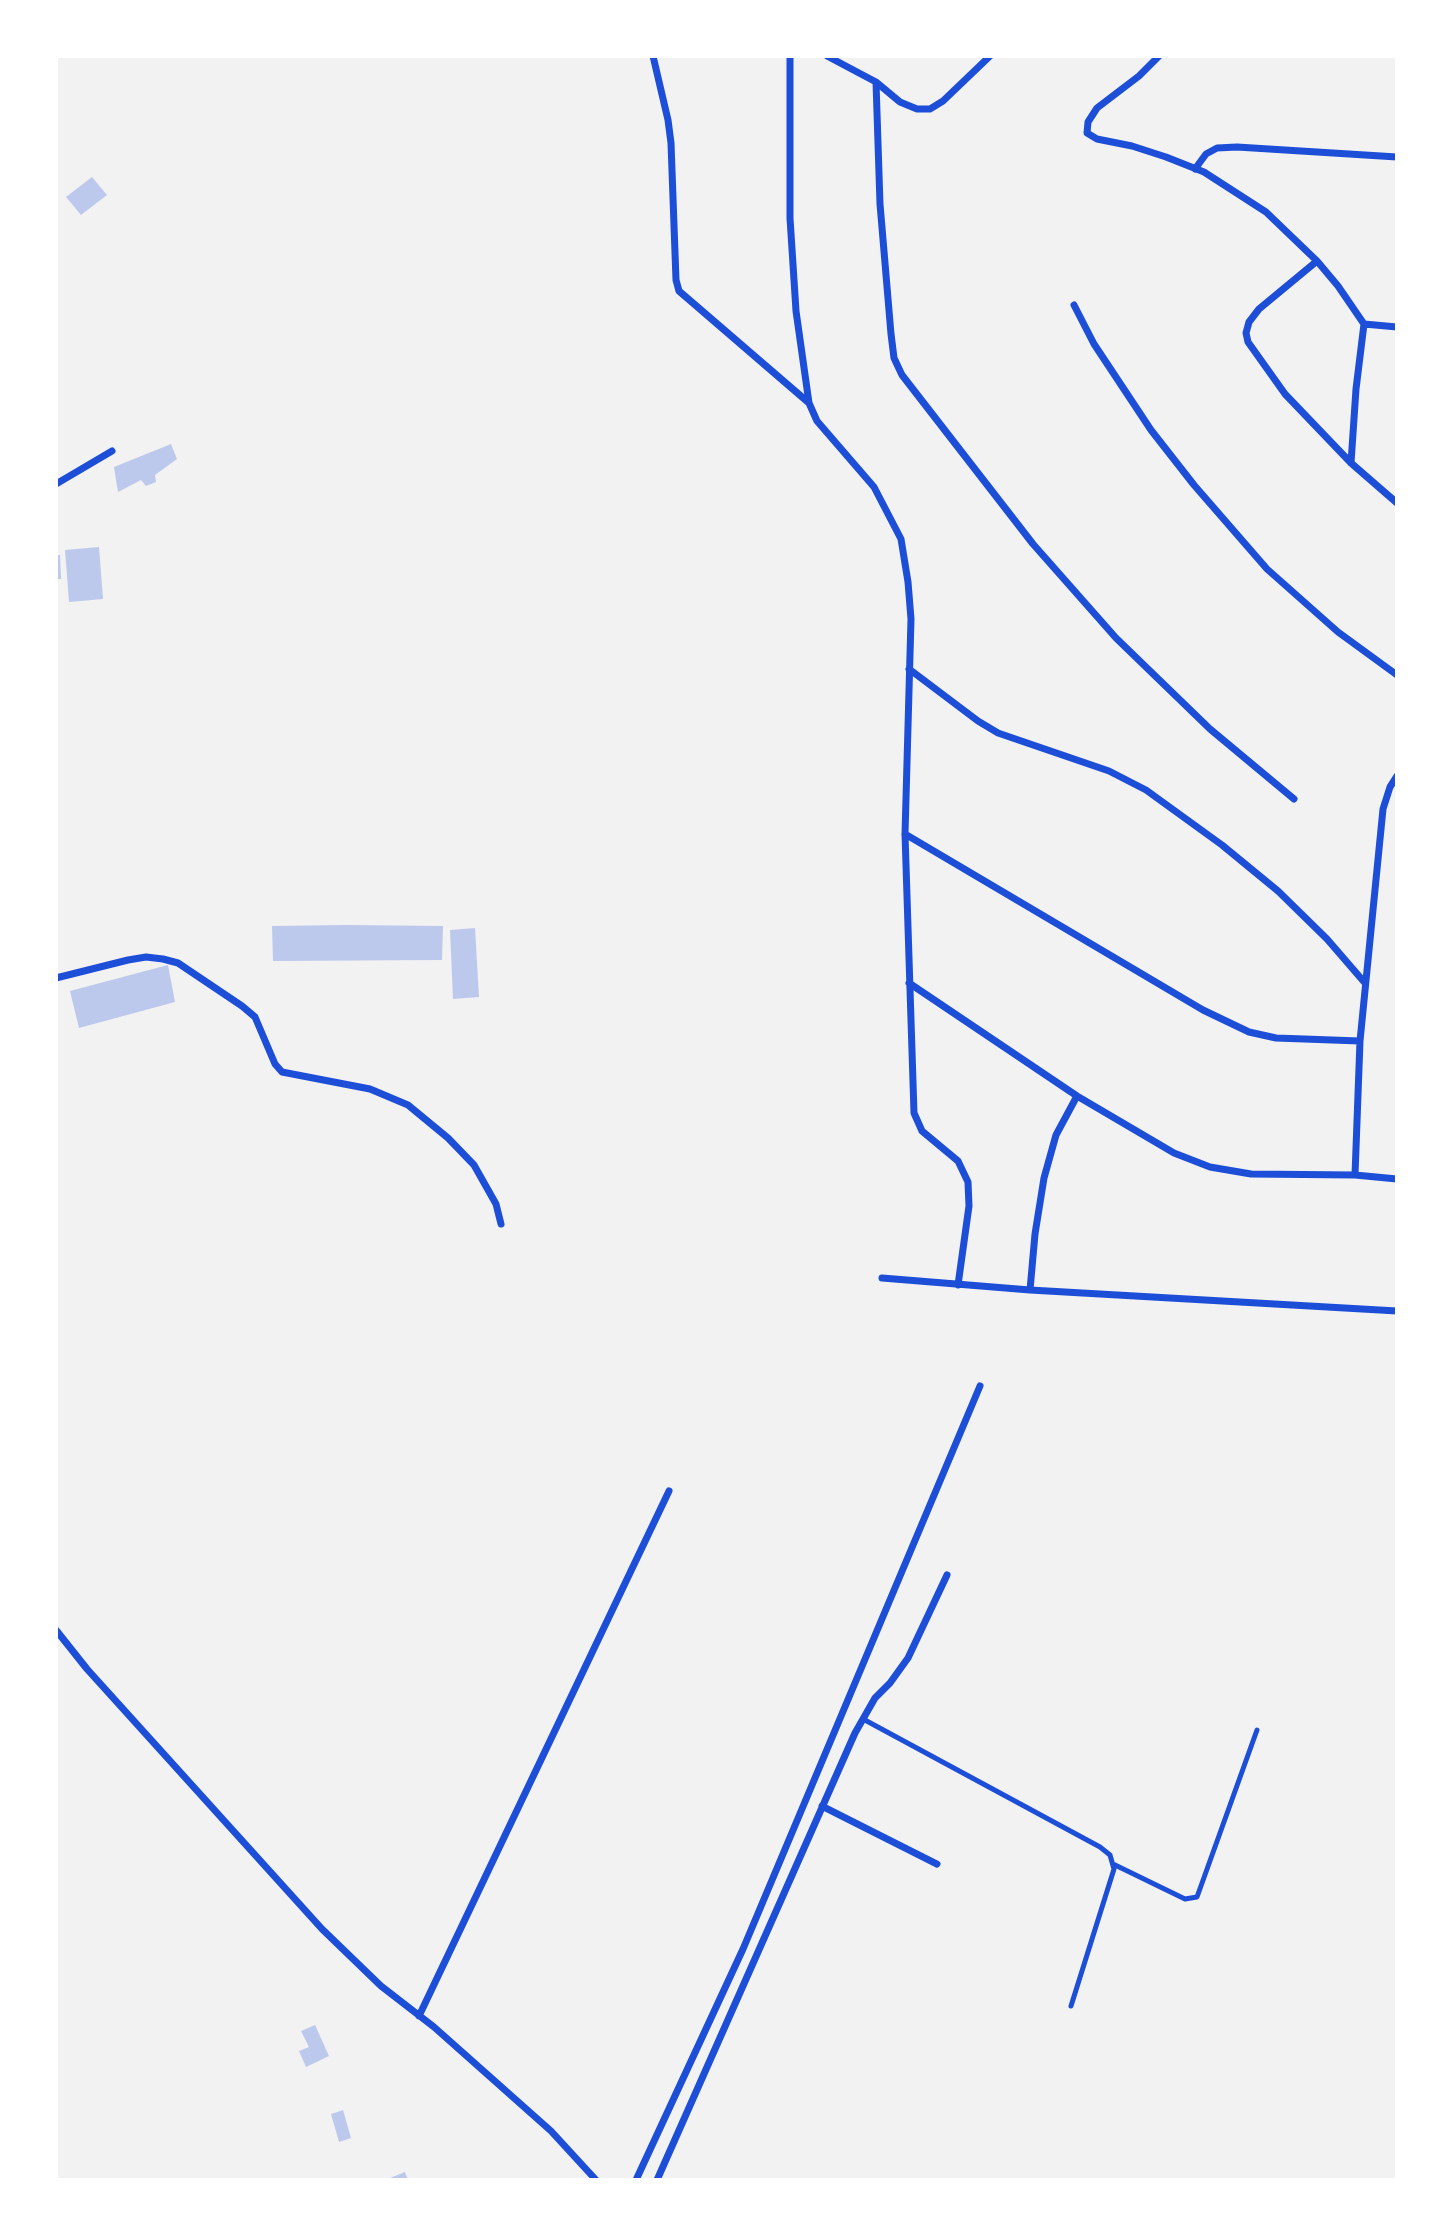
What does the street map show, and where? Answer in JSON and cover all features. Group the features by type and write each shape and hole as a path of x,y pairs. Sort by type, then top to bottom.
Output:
{"street":[{"path":"653,56 671,143 676,280 680,290 809,403"},
{"path":"790,56 790,229 796,311 809,403 817,421 874,487 901,539 911,619 905,834 914,1113 922,1131 958,1161 968,1182 969,1206 958,1285"},
{"path":"827,56 876,82 900,102 917,109 930,109 943,101 990,56"},
{"path":"1159,56 1139,76 1097,108 1088,122 1087,133 1097,139 1132,146 1204,172 1266,212 1317,261 1338,286 1364,324 1351,463"},
{"path":"876,82 880,204 891,334 894,358 902,375 1033,544 1116,638 1210,729 1294,799"},
{"path":"1195,169 1206,154 1217,148 1397,157"},
{"path":"1317,261 1259,309 1249,322 1246,333 1248,342 1285,394 1351,463 1397,503"},
{"path":"1074,305 1094,344 1150,430 1267,569 1338,632 1397,675"},
{"path":"1364,324 1397,327"},
{"path":"56,484 112,451"},
{"path":"908,669 998,733 1109,771 1146,789 1222,845 1278,891 1327,939 1365,983"},
{"path":"1355,1175 1360,1041 1383,809 1390,787 1397,776"},
{"path":"905,834 1203,1010 1249,1032 1276,1038 1360,1041"},
{"path":"56,978 146,957 178,963 255,1017 275,1064 282,1072 370,1089 408,1105 448,1138 474,1165 496,1204 501,1224"},
{"path":"909,983 1077,1096 1174,1153 1210,1167 1251,1174 1355,1175 1397,1179"},
{"path":"1030,1290 1044,1178 1056,1135 1077,1096"},
{"path":"882,1278 1030,1290 1397,1311"},
{"path":"636,2180 743,1949 980,1386"},
{"path":"419,2016 669,1491"},
{"path":"657,2180 863,1719 875,1698 908,1658 947,1575"},
{"path":"56,1630 87,1669 322,1929 381,1986 495,2080 551,2131 596,2180"},
{"path":"822,1806 937,1864"}],"lane":[{"path":"863,1719 1100,1847 1110,1855 1114,1869 1071,2006"},
{"path":"1113,1864 1185,1899 1197,1897 1256,1730"}],"building":[{"path":"92,177 107,195 81,215 66,197"},
{"path":"171,444 177,459 155,475 156,482 146,486 141,480 118,492 114,467"},
{"path":"99,547 103,599 69,602 65,550"},
{"path":"56,555 60,555 61,579 56,579"},
{"path":"272,926 443,926 442,960 273,961"},
{"path":"475,928 479,997 453,999 450,930"},
{"path":"168,965 175,1002 79,1028 70,991"},
{"path":"315,2025 329,2056 306,2067 299,2051 309,2047 301,2031"},
{"path":"343,2110 351,2138 339,2142 331,2114"},
{"path":"405,2172 408,2180 390,2180 390,2178"}]}
